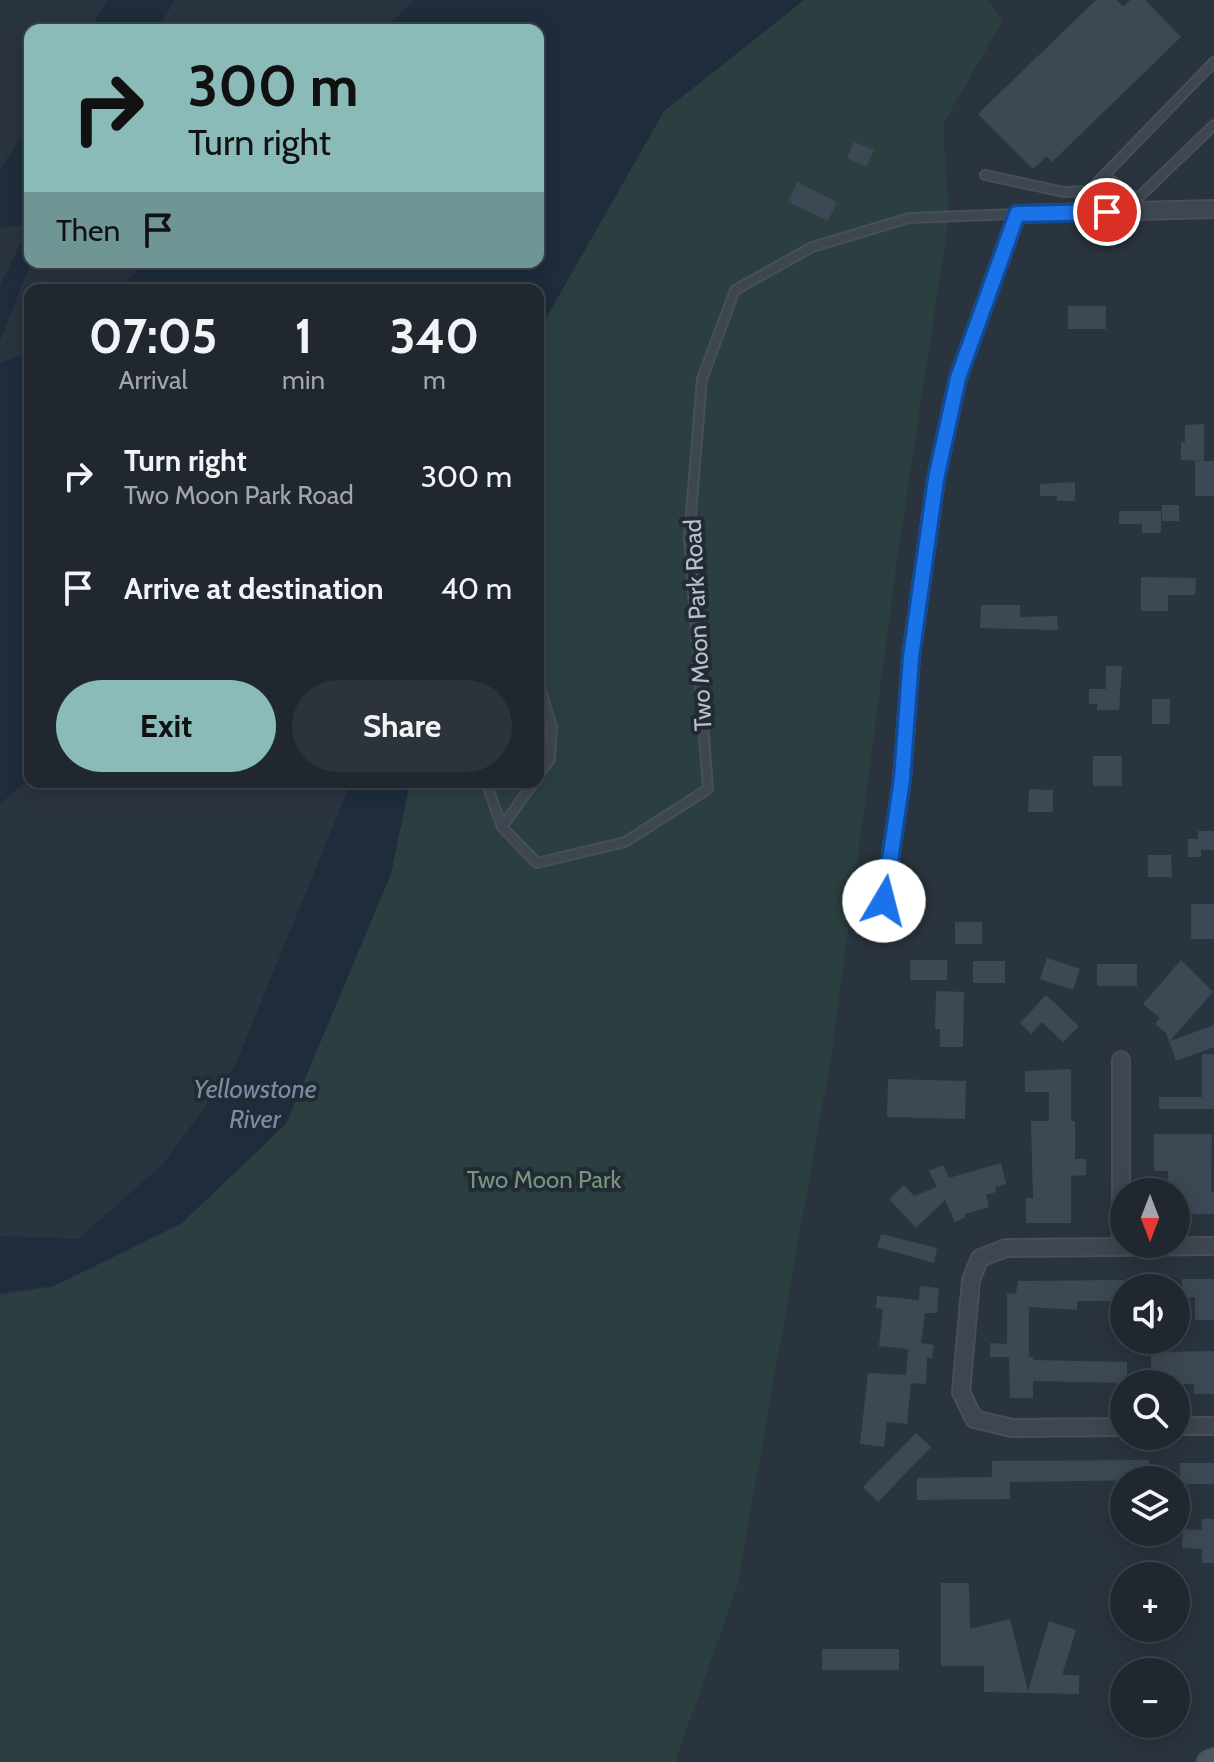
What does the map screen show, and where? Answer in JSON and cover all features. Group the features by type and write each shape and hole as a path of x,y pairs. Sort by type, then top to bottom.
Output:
{"street":[{"name":"Two Moon Park Road","path":"1017,214 1137,205 1214,209"},
{"path":"884,901 902,779 911,657 936,479 958,378 1017,214"},
{"path":"1121,1060 1121,1178"},
{"path":"1110,1246 1006,1248 980,1258 971,1280 961,1392 974,1419 1012,1428 1110,1427"},
{"path":"1190,1246 1214,1246"},
{"path":"1190,1426 1214,1426"}],"lane":[{"path":"985,175 1064,192 1089,191 1214,62"},
{"path":"1105,176 1137,205 1214,125"},
{"name":"Two Moon Park Road","path":"488,788 502,827 537,863 625,842 708,789 689,538 702,379 735,290 812,247 909,218 1017,214"},
{"path":"544,701 552,727 550,759 544,768"},
{"path":"502,827 530,788"}],"green space":[{"name":"Two Moon Park","path":"804,0 987,0 1003,20 943,124 949,217 898,553 832,1051 737,1587 675,1762 0,1762 0,1296 54,1286 182,1223 391,874 409,788 544,788 544,321 664,111"}],"water":[{"path":"108,0 175,0 161,24 93,24"},
{"path":"414,0 804,0 664,111 544,321 544,284 123,284 140,268 544,268 544,24 389,24"},
{"path":"24,132 24,225 0,228 0,170"},
{"path":"24,237 24,268 29,268 0,341 0,285"},
{"path":"24,354 24,783 0,804 0,363"},
{"name":"Yellowstone River","path":"349,788 409,788 391,874 286,1124 182,1223 54,1286 0,1293 0,1236 78,1239 162,1165 234,1068"}],"building":[{"path":"1096,0 1117,0 1123,7 1130,0 1145,0 1181,37 1052,162 1047,156 1033,169 978,114"},
{"path":"854,142 874,150 866,167 847,158"},
{"path":"797,182 837,202 828,221 788,202"},
{"path":"1068,306 1106,306 1106,329 1068,329"},
{"path":"1204,424 1204,461 1181,460 1185,425"},
{"path":"1195,461 1214,461 1214,496 1195,496"},
{"path":"1075,482 1075,501 1057,501 1057,496 1040,496 1040,484"},
{"path":"1162,505 1179,505 1179,521 1162,521"},
{"path":"1119,511 1161,511 1161,533 1142,533 1142,524 1119,524"},
{"path":"1141,577 1196,578 1195,595 1168,595 1168,611 1141,611"},
{"path":"981,605 1020,605 1020,617 1057,616 1058,630 980,628"},
{"path":"1106,666 1122,666 1119,710 1097,710 1097,704 1089,704 1089,689 1106,689"},
{"path":"1152,699 1170,699 1170,724 1152,724"},
{"path":"1093,756 1122,756 1122,786 1093,786"},
{"path":"1029,789 1053,790 1053,812 1028,812"},
{"path":"1198,831 1214,831 1214,850 1201,850 1201,857 1188,857 1188,839 1198,839"},
{"path":"1148,855 1171,855 1172,877 1148,877"},
{"path":"1191,904 1214,904 1214,939 1191,939"},
{"path":"955,922 982,922 982,944 955,944"},
{"path":"1047,958 1080,969 1073,990 1040,979"},
{"path":"910,960 947,960 947,980 910,980"},
{"path":"1181,960 1213,992 1170,1041 1214,1025 1214,1047 1176,1061 1166,1033 1155,1024 1160,1018 1143,1004"},
{"path":"973,961 1005,961 1005,983 973,983"},
{"path":"1097,964 1137,964 1137,986 1097,986"},
{"path":"936,991 964,992 963,1047 940,1047 940,1029 935,1029"},
{"path":"1046,995 1079,1026 1063,1042 1042,1022 1031,1034 1020,1023"},
{"path":"1202,1054 1214,1054 1214,1109 1159,1109 1159,1097 1202,1097"},
{"path":"1071,1069 1075,1159 1086,1159 1086,1175 1071,1176 1071,1223 1026,1223 1026,1198 1033,1198 1031,1121 1049,1121 1049,1092 1025,1092 1025,1071"},
{"path":"888,1079 966,1081 965,1119 887,1117"},
{"path":"1154,1134 1212,1134 1211,1192 1214,1192 1214,1214 1190,1214 1190,1178 1168,1178 1168,1171 1154,1171"},
{"path":"1001,1163 1006,1184 995,1187 996,1192 986,1195 989,1207 965,1214 966,1217 955,1222 945,1200 916,1228 889,1199 904,1185 914,1196 937,1187 929,1171 943,1165 949,1178"},
{"path":"881,1234 937,1248 934,1263 877,1247"},
{"path":"1190,1279 1214,1279 1214,1320 1195,1320 1195,1297 1190,1297"},
{"path":"1110,1280 1110,1301 1077,1301 1077,1310 1029,1307 1029,1357 1033,1360 1127,1362 1127,1370 1110,1370 1110,1383 1033,1381 1033,1398 1010,1398 1009,1357 990,1357 990,1343 1007,1344 1007,1293 1016,1294 1018,1281"},
{"path":"920,1286 939,1288 937,1313 925,1313 921,1343 934,1345 932,1358 927,1358 926,1384 911,1383 907,1424 887,1422 884,1447 860,1444 868,1373 906,1375 908,1349 879,1346 883,1309 876,1308 877,1296 919,1300"},
{"path":"1190,1351 1214,1351 1214,1394 1194,1394 1190,1370 1151,1370 1151,1354 1190,1354"},
{"path":"916,1433 931,1447 878,1502 863,1487"},
{"path":"1149,1460 1149,1466 1110,1466 1110,1481 1010,1482 1010,1499 917,1500 917,1478 992,1477 992,1461"},
{"path":"1180,1463 1214,1463 1214,1484 1190,1484 1190,1466 1180,1466"},
{"path":"1202,1519 1214,1519 1214,1563 1202,1563 1202,1549 1182,1548 1190,1546 1190,1529 1202,1530"},
{"path":"941,1583 969,1583 970,1629 1010,1619 1028,1691 1049,1621 1076,1630 1062,1675 1079,1675 1079,1694 984,1692 984,1666 941,1666"},
{"path":"822,1649 899,1649 899,1670 822,1670"}],"route":[{"path":"884,901 902,779 911,657 936,479 958,378 1017,214 1107,212"}]}
